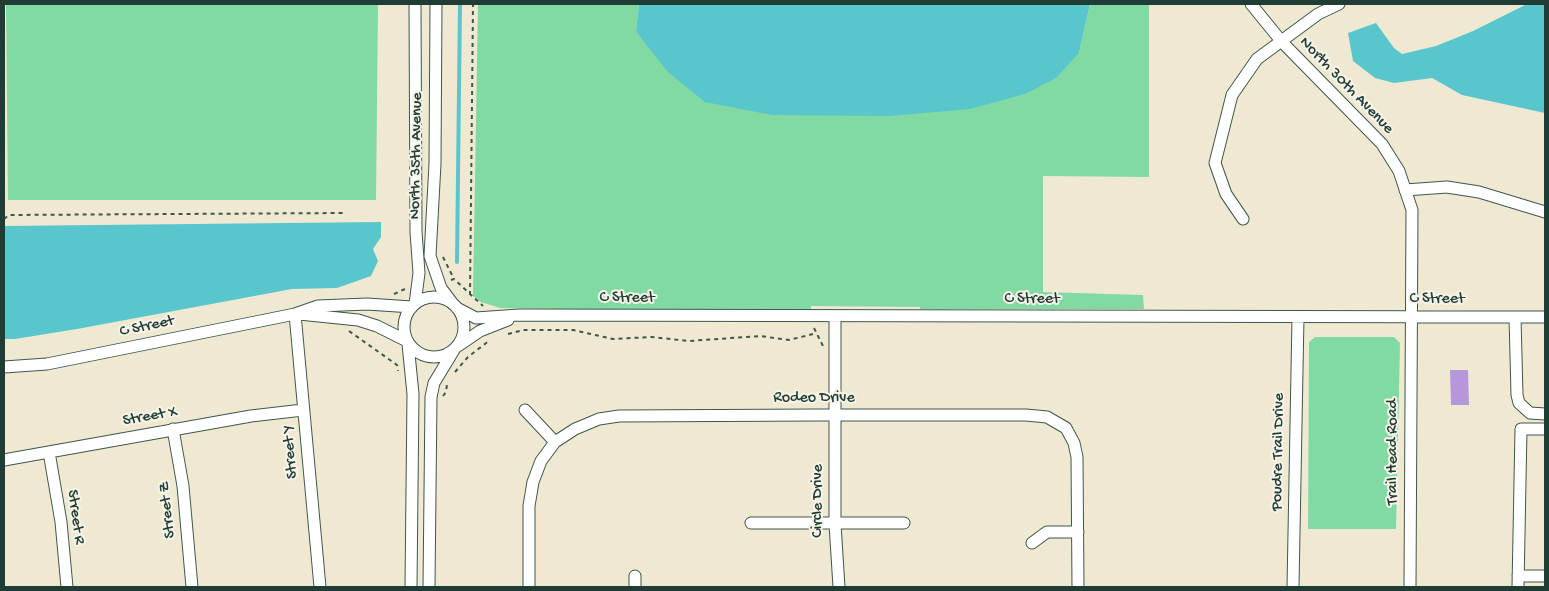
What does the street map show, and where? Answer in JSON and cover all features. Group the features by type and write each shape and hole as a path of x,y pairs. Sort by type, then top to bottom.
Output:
{"street":[{"name":"North 35th Avenue","path":"414,305 420,273 416,232 415,4"},
{"name":"North 35th Avenue","path":"436,4 435,164 430,256 441,288 455,306"},
{"name":"North 30th Avenue","path":"1251,4 1282,42 1382,144 1399,171 1412,210 1411,316"},
{"path":"1243,219 1226,194 1215,163 1221,130 1232,95 1257,59 1318,14 1339,4"},
{"path":"1405,190 1447,187 1479,192 1545,212"},
{"path":"411,587 412,394 408,342 404,323 414,305 430,298 438,298 455,306 461,315 464,331 456,348 434,383 431,397 429,587"},
{"name":"C Street","path":"4,367 46,364 295,314 318,306 414,305"},
{"name":"C Street","path":"455,306 476,318 519,315 1545,317"},
{"name":"C Street","path":"295,314 358,320 377,326 408,342"},
{"name":"Street Y","path":"295,314 320,587"},
{"name":"C Street","path":"456,348 480,331 519,315"},
{"name":"Circle Drive","path":"835,316 835,524 839,587"},
{"name":"Trail Head Road","path":"1410,587 1411,316"},
{"name":"Poudre Trail Drive","path":"1293,587 1298,317"},
{"path":"1515,317 1517,395 1519,403 1530,414 1545,414"},
{"path":"408,342 415,351 435,358 456,348"},
{"name":"Street X","path":"4,460 251,416 304,410"},
{"path":"525,410 554,442"},
{"name":"Rodeo Drive","path":"529,587 529,506 533,482 541,461 554,442 575,429 606,417 835,415 1026,415 1053,419 1066,428 1074,443 1077,457 1078,587"},
{"name":"Street Z","path":"173,429 183,486 192,587"},
{"path":"1545,429 1521,429 1518,582 1545,576"},
{"name":"Street R","path":"49,452 61,522 67,587"},
{"path":"751,523 904,523"},
{"path":"1032,543 1047,532 1078,532"}],"path":[{"path":"470,295 473,4"},
{"path":"4,219 9,216 344,213"},
{"path":"442,255 453,280 489,309"},
{"path":"390,295 404,290 406,284"},
{"path":"343,327 397,365 400,378"},
{"path":"502,335 524,330 573,330 612,339 651,337 690,342 760,336 789,340 817,333"},
{"path":"452,375 468,357 494,337"},
{"path":"446,392 447,381"}],"green space":[{"path":"6,4 378,4 376,200 8,200"},
{"path":"478,4 639,4 636,31 1079,53 1090,4 1149,4 1149,177 1043,176 1043,292 1143,295 1144,309 920,309 920,307 811,306 811,310 629,310 500,308 481,302 473,296"},
{"path":"1315,337 1394,337 1400,343 1396,529 1308,529 1309,342"}],"water":[{"path":"639,4 1090,4 1079,53 1056,78 1025,94 970,109 889,116 772,115 705,102 668,72 636,31"},
{"path":"1545,4 1545,113 1462,95 1432,78 1394,83 1375,78 1353,61 1348,33 1376,23 1394,48 1402,54 1436,46 1473,31 1525,5"},
{"path":"381,222 381,237 373,249 378,261 371,276 337,288 292,289 77,329 4,339 4,226"}],"building":[{"path":"1450,370 1468,370 1469,405 1451,405"}],"waterway":[{"path":"457,262 460,4"}]}
